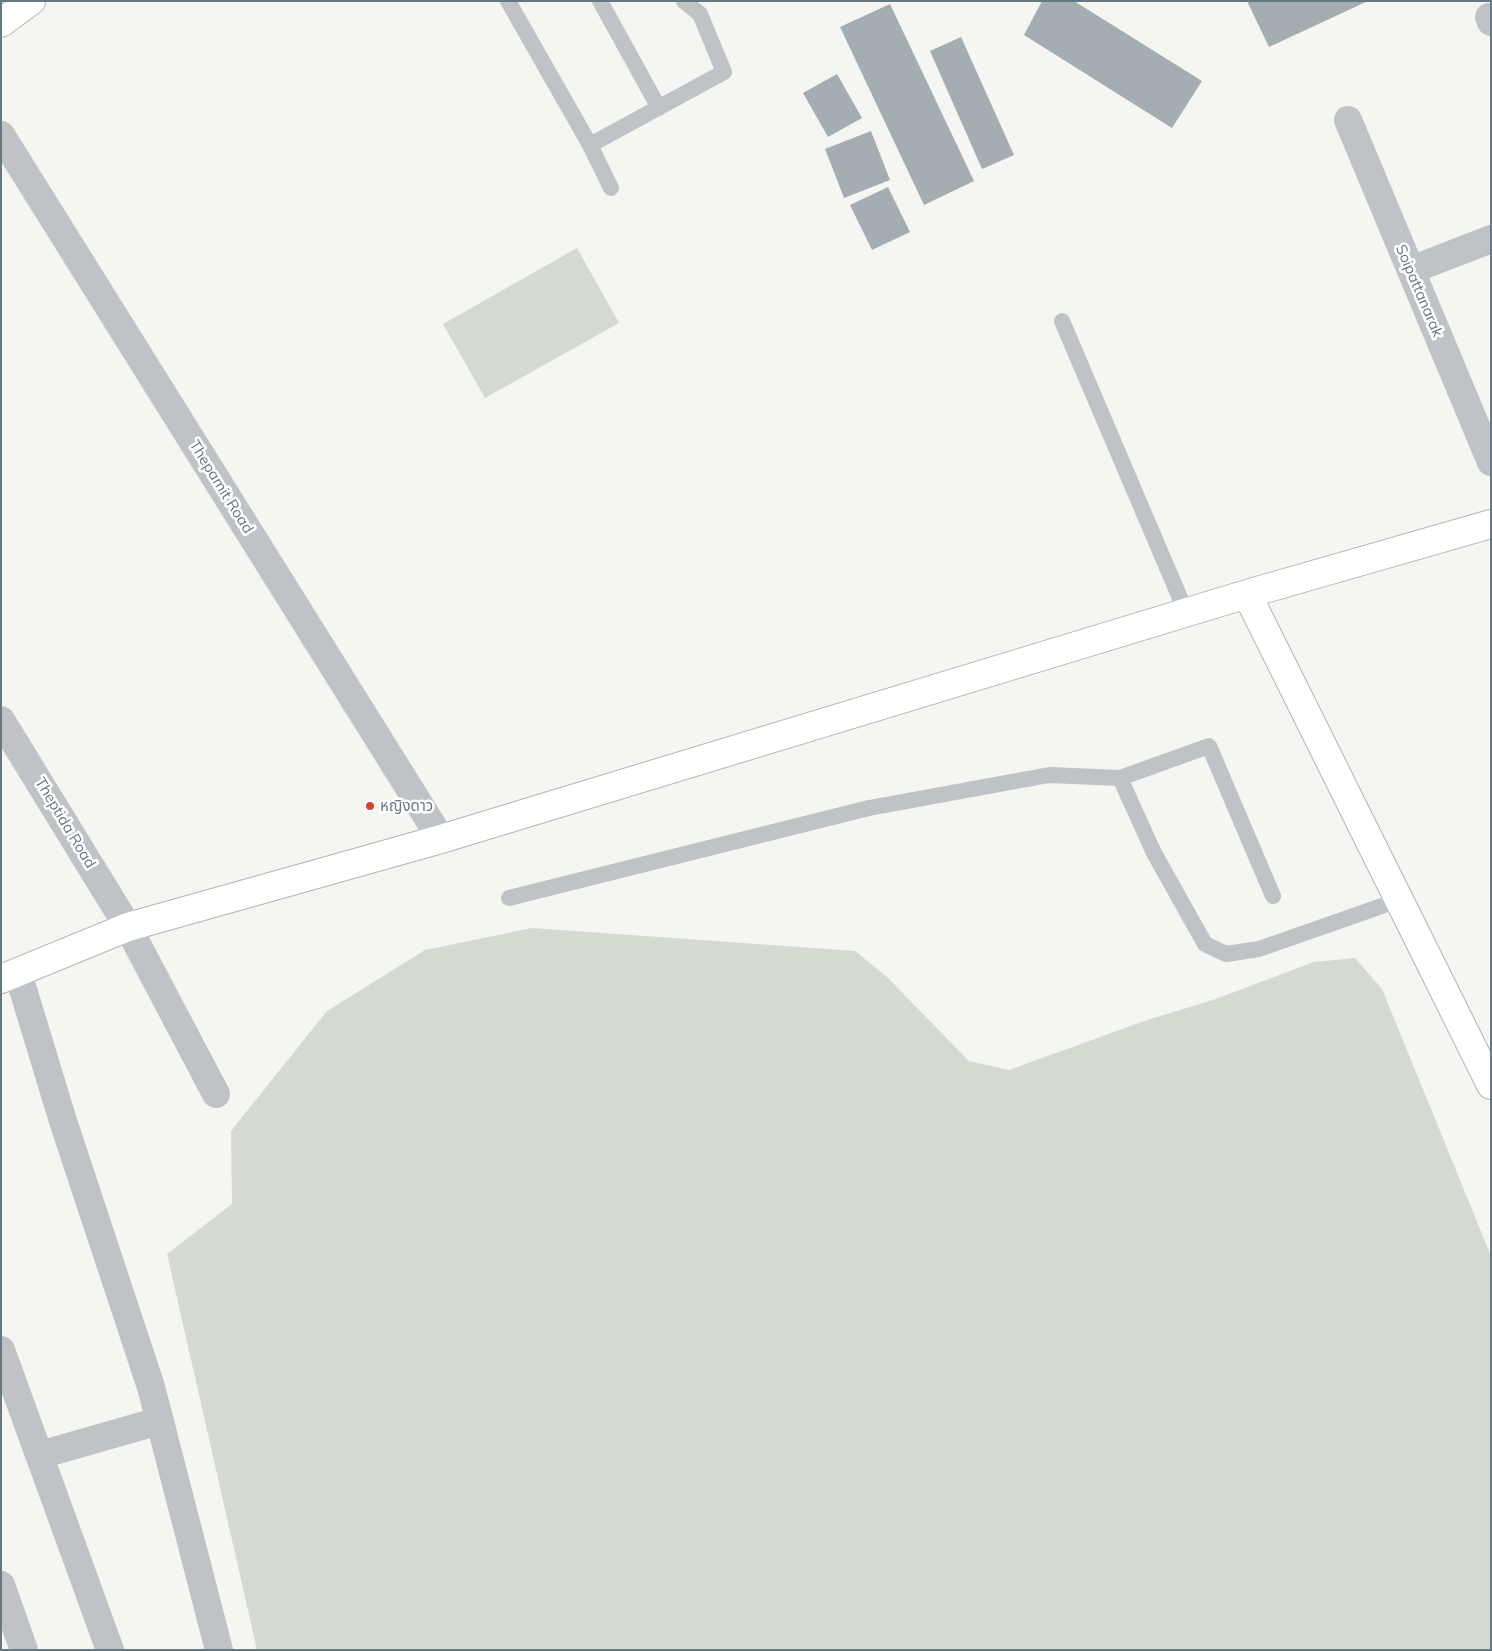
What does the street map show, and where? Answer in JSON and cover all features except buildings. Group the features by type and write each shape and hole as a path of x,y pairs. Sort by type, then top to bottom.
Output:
{"street":[{"path":"1,23 31,1"},
{"name":"Soipattanarak","path":"1348,120 1491,462"},
{"name":"Thepamit Road","path":"1,135 441,839"},
{"path":"1411,270 1491,239"},
{"path":"219,1650 151,1387 63,1121 10,976 128,927 441,839 1186,612 1491,524"},
{"path":"1247,594 1491,1085"},
{"name":"Theptida Road","path":"1,720 128,927 216,1094"},
{"path":"1,1350 110,1650"},
{"path":"40,1455 159,1421"},
{"path":"1,1585 7,1620 24,1650"}],"lane":[{"path":"508,1 590,145 611,188"},
{"path":"600,1 659,108"},
{"path":"590,145 724,72 700,14 684,1"},
{"path":"1062,321 1186,612"},
{"path":"509,898 869,808 1049,774 1120,778 1210,746 1273,896"},
{"path":"1120,778 1154,853 1205,944 1226,954 1258,949 1399,900"}],"shaded area":[{"path":"577,248 619,323 485,398 443,324"},
{"path":"532,928 855,951 887,977 969,1061 1009,1070 1147,1020 1213,1000 1314,962 1355,958 1382,989 1491,1256 1491,1650 257,1650 167,1254 232,1204 231,1131 327,1011 425,950"}],"place":[{"name":"หญิงดาว","path":"370,806"}]}
